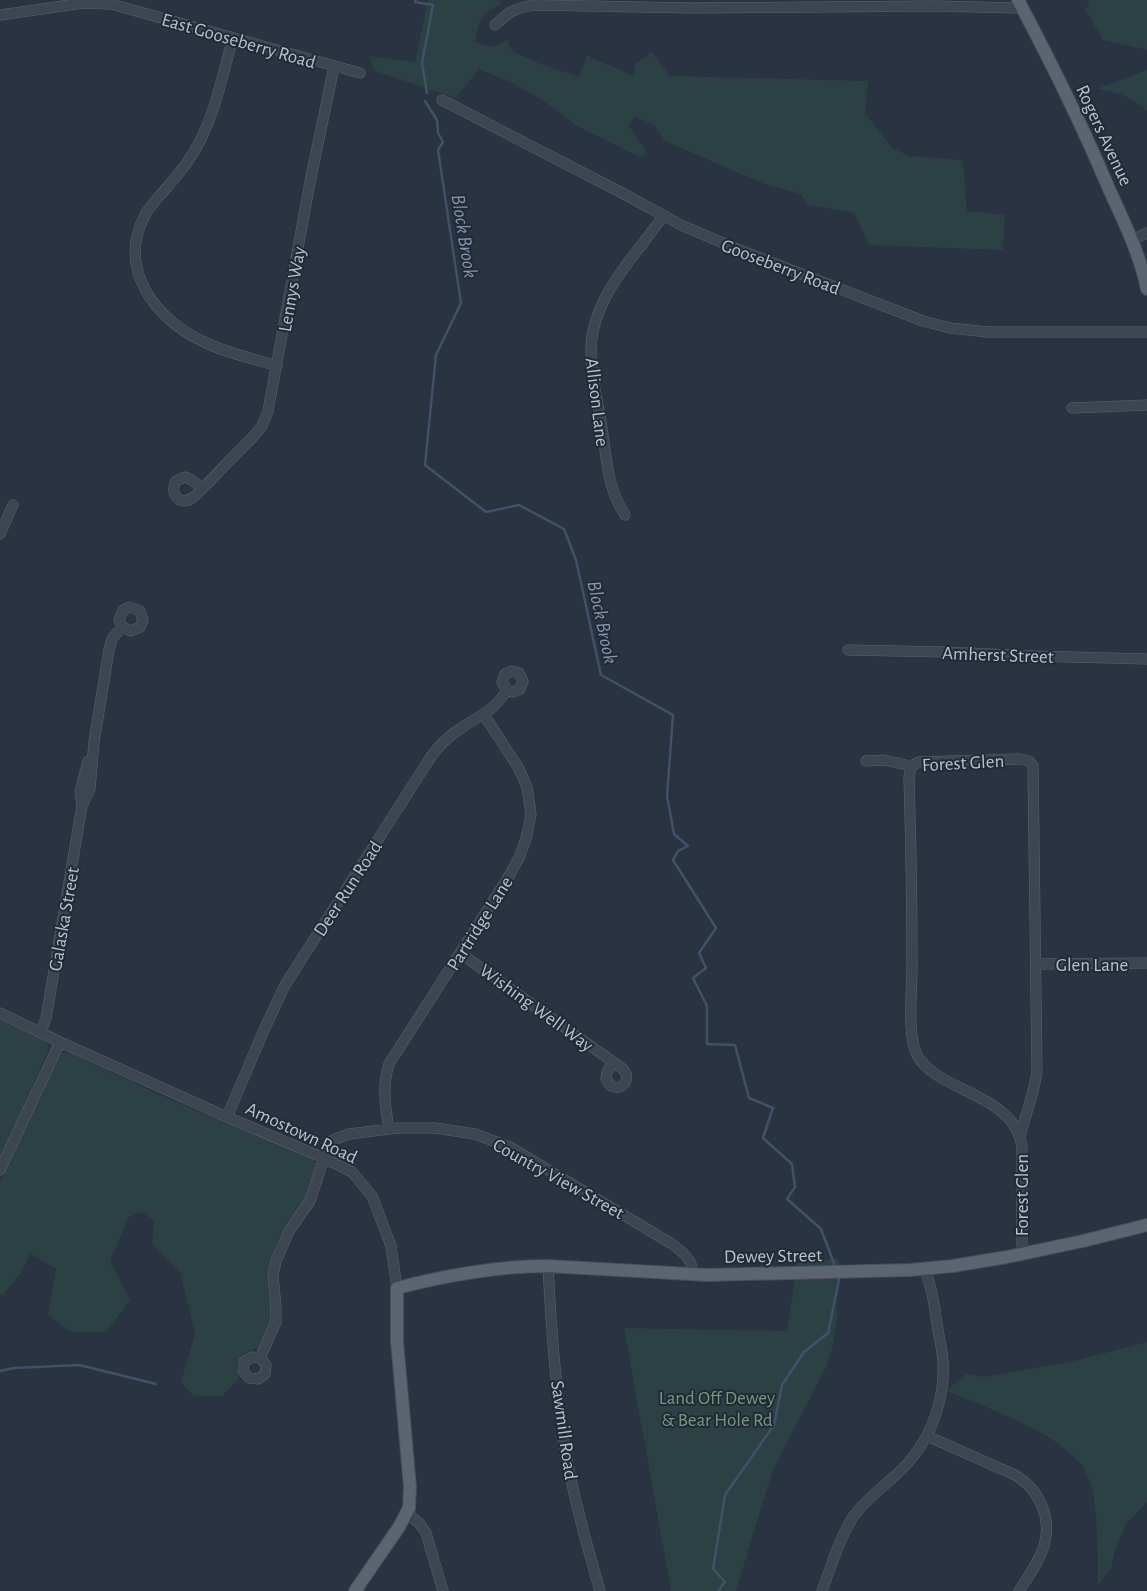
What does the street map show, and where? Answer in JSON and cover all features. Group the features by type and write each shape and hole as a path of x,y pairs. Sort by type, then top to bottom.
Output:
{"main road":[{"name":"Rogers Avenue","path":"1021,4 1080,124 1132,240 1147,289"},
{"name":"Dewey Street","path":"397,1288 470,1272 548,1266 692,1274 837,1272 953,1266 1083,1241 1147,1225"},
{"name":"Amostown Road","path":"397,1288 397,1342 410,1474 410,1501 407,1513"},
{"path":"355,1591 383,1552 407,1513"}],"street":[{"name":"East Gooseberry Road","path":"0,15 76,4 103,4 125,8 360,73"},
{"path":"495,25 504,16 518,7 535,5 682,8 1021,4"},
{"path":"233,38 212,109 200,141 180,172 149,208 140,224 136,244 136,264 141,282 152,301 184,331 212,346 277,366"},
{"name":"Lennys Way","path":"202,488 253,438 262,426 268,411 311,177 334,67"},
{"name":"Gooseberry Road","path":"442,100 697,232 903,314 941,326 967,330 1001,332 1147,332"},
{"name":"Allison Lane","path":"625,515 616,502 606,466 593,379 592,339 597,320 611,286 663,216"},
{"path":"1132,240 1147,233"},
{"path":"1072,408 1147,405"},
{"path":"0,534 13,505"},
{"name":"Galaska Street","path":"42,1032 82,806 80,788 94,742 109,650 112,639 122,627"},
{"name":"Amherst Street","path":"848,650 1147,659"},
{"name":"Deer Run Road","path":"227,1117 285,985 431,757 452,734 484,715 498,703 507,690"},
{"name":"Partridge Lane","path":"389,1129 384,1092 389,1064 514,867 525,843 530,822 529,796 524,777 484,715"},
{"name":"Forest Glen","path":"1020,1137 1035,1087 1037,1072 1034,778 1032,764 1025,760 1002,759 917,762 911,766 909,778 911,1012 914,1048 919,1058 935,1073 1000,1111 1016,1128 1022,1147 1022,1253"},
{"path":"866,761 884,760 911,766"},
{"name":"Wishing Well Way","path":"460,953 613,1062"},
{"name":"Glen Lane","path":"1036,964 1147,963"},
{"name":"Amostown Road","path":"0,1013 60,1042 352,1172 372,1196 391,1246 397,1288"},
{"path":"0,1170 60,1042"},
{"name":"Country View Street","path":"260,1358 276,1322 273,1276 276,1261 289,1232 310,1201 328,1146 338,1138 349,1134 420,1127 450,1129 474,1134 502,1144 672,1244 687,1258 692,1268 692,1274"},
{"name":"Sawmill Road","path":"548,1266 552,1329 564,1443 600,1591"},
{"path":"822,1591 837,1551 852,1520 871,1496 911,1459 927,1436 939,1402 943,1369 931,1286 924,1268"},
{"path":"927,1436 1015,1475 1036,1492 1045,1518 1045,1541 1036,1563 1019,1591"},
{"path":"407,1513 420,1524 426,1534 443,1591"}],"green space":[{"path":"428,0 500,0 500,5 489,11 479,23 475,42 492,47 507,40 512,51 538,63 579,77 587,55 633,76 635,64 652,52 670,76 868,81 865,113 892,148 909,156 963,160 967,211 1005,215 1003,250 869,245 854,213 809,205 800,194 764,184 665,141 653,124 635,117 629,126 648,154 640,157 575,125 545,102 514,84 479,69 456,98 375,71 369,56 415,62"},
{"path":"1088,0 1147,0 1147,50 1103,40 1084,8 1089,6"},
{"path":"1147,70 1147,111 1123,96 1096,89"},
{"path":"0,1018 45,1040 49,1048 0,1158"},
{"path":"65,1052 71,1053 160,1095 313,1159 316,1163 310,1190 304,1202 286,1224 278,1239 271,1261 268,1286 272,1314 271,1325 260,1347 240,1357 238,1361 239,1379 222,1396 194,1397 181,1382 195,1334 180,1272 152,1244 154,1220 141,1212 129,1217 110,1261 130,1300 106,1332 71,1332 48,1315 56,1269 30,1254 22,1272 3,1295 0,1295 0,1182 58,1056"},
{"name":"Land Off Dewey & Bear Hole Rd","path":"839,1258 836,1292 837,1318 833,1346 825,1369 772,1472 736,1591 671,1591 624,1328 787,1331 797,1263"},
{"path":"1147,1342 1147,1502 1126,1524 1115,1551 1111,1568 1098,1585 1097,1531 1094,1503 1089,1479 1080,1464 1066,1450 1026,1425 946,1391 966,1374 984,1377 1074,1361"}],"waterway":[{"name":"Block Brook","path":"416,0 415,2 433,5 422,63 427,93"},
{"name":"Block Brook","path":"425,101 437,120 438,133 443,142 438,150 461,303 436,355 425,465 486,512 519,505 564,529 576,560 601,675 673,715 667,796 674,834 688,846 678,851 673,860 716,928 699,953 706,968 693,978 707,1006 707,1044 735,1045 749,1098 773,1108 763,1138 792,1164 795,1187 787,1199 821,1229 836,1269"},
{"name":"Block Brook","path":"718,1591 725,1582 713,1569 725,1495 774,1425 782,1385 804,1352 828,1333 839,1280 838,1277"},
{"path":"0,1371 14,1368 79,1365 156,1384"}]}
